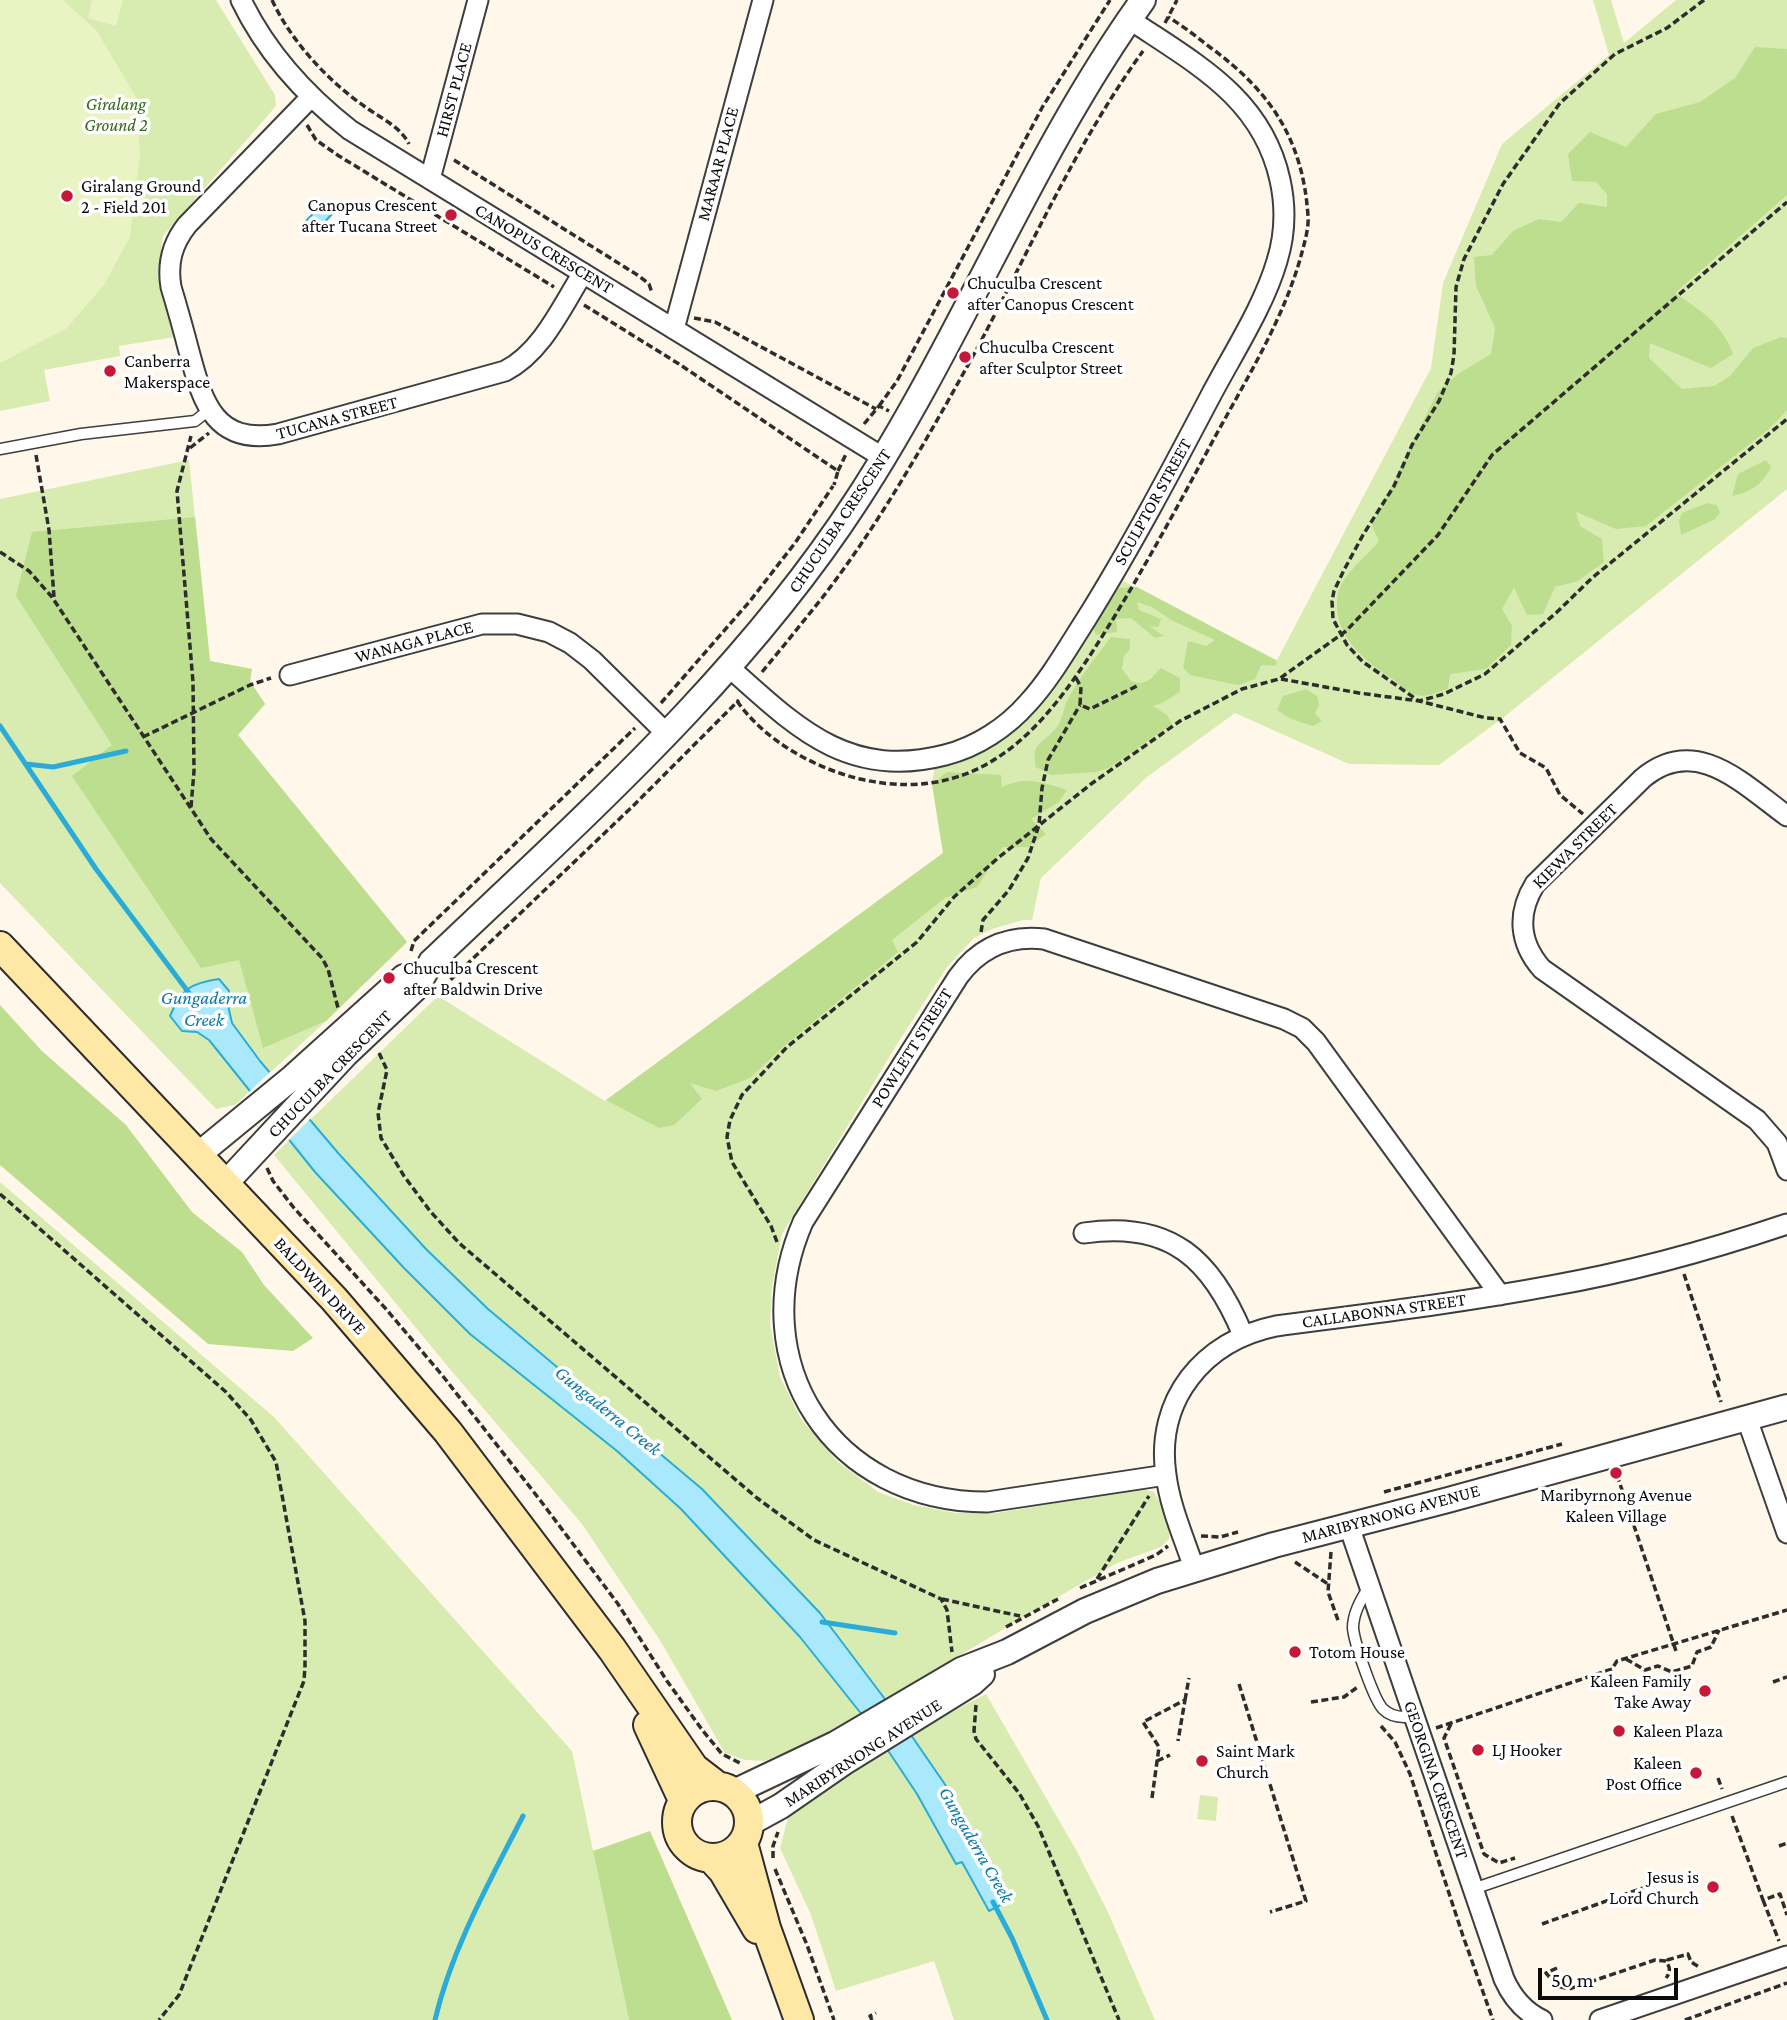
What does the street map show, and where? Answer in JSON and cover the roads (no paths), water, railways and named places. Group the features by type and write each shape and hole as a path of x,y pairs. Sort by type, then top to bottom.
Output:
{"main road":[{"name":"BALDWIN DRIVE","path":"0,946 334,1299 448,1432 612,1649 694,1768 725,1789"},
{"name":"BALDWIN DRIVE","path":"612,1649 683,1800"},
{"path":"746,1833 734,1852 722,1857 699,1856 689,1849 678,1832 678,1811 683,1800 704,1786 725,1789 743,1800 748,1812 746,1833 766,1928 799,2020"},
{"path":"711,1858 723,1871 783,1978"}],"street":[{"name":"CANOPUS CRESCENT","path":"242,0 276,57 311,97 350,130 583,273 676,320 884,457"},
{"name":"HIRST PLACE","path":"429,179 478,0"},
{"name":"MARAAR PLACE","path":"676,320 763,0"},
{"name":"CHUCULBA CRESCENT","path":"198,1155 244,1117 301,1085 357,1030 421,956 668,735 730,668 811,566 884,457 933,372 1071,112 1136,10"},
{"name":"SCULPTOR STREET","path":"730,668 787,718 819,740 854,755 892,761 948,754 984,739 1007,723 1028,703 1056,665 1109,582 1161,491 1264,295 1282,240 1283,202 1276,164 1261,129 1224,85 1136,10"},
{"path":"216,416 200,389 169,276 171,254 187,225 311,97"},
{"name":"TUCANA STREET","path":"216,416 245,435 268,436 493,376 516,365 536,348 583,273"},
{"name":"WANAGA PLACE","path":"290,675 482,624 517,624 549,632 570,643 592,660 668,735"},
{"name":"KIEWA STREET","path":"1787,816 1716,766 1694,760 1672,762 1652,771 1542,876 1529,893 1522,923 1529,953 1542,969 1765,1127 1777,1143 1787,1170"},
{"name":"POWLETT STREET","path":"1162,1475 987,1502 927,1496 881,1477 856,1460 827,1431 804,1398 796,1379 783,1320 783,1300 789,1262 799,1231 965,967 995,945 1032,938 1069,946 1284,1019 1302,1028 1316,1042 1500,1295"},
{"name":"CHUCULBA CRESCENT","path":"225,1184 267,1150 301,1085"},
{"name":"CALLABONNA STREET","path":"1194,1568 1162,1475 1164,1443 1181,1392 1204,1361 1229,1342 1243,1335 1276,1326 1500,1295 1654,1264 1787,1224"},
{"path":"1084,1233 1133,1231 1179,1248 1205,1268 1216,1281 1233,1309 1243,1335"},
{"name":"MARIBYRNONG AVENUE","path":"746,1833 781,1806 841,1752 1007,1652 1085,1611 1157,1581 1194,1568 1787,1407"},
{"path":"1747,1419 1787,1533"},
{"name":"GEORGINA CRESCENT","path":"1349,1526 1508,1989 1521,2006 1540,2020"},
{"name":"MARIBYRNONG AVENUE","path":"725,1789 841,1752"},
{"path":"1600,2020 1662,1999 1783,1949"}],"lane":[{"path":"0,449 81,434 216,416"},
{"path":"1369,1586 1354,1616 1353,1630 1362,1661 1382,1708 1402,1718 1414,1716"},
{"path":"1473,1889 1787,1782"}],"water":[{"path":"325,201 335,211 316,231 306,221"},
{"name":"Gungaderra Creek","path":"219,979 229,991 228,1005 232,1023 260,1061 339,1154 426,1249 488,1309 702,1489 820,1613 900,1719 944,1783 984,1849 980,1854 1008,1901 989,1911 962,1862 956,1864 917,1794 875,1731 800,1637 681,1509 617,1451 470,1334 315,1172 209,1040 197,1032 182,1031 170,1016 178,999 194,985"}],"waterway":[{"name":"Gungaderra Creek","path":"0,726 96,869 189,993"},
{"path":"26,764 53,767 126,751"},
{"path":"822,1622 895,1633"},
{"path":"435,2020 442,1993 462,1941 523,1816"},
{"name":"Gungaderra Creek","path":"993,1902 1012,1938 1047,2020"}],"place":[{"name":"Giralang Ground 2 - Field 201","path":"67,196"},
{"name":"Canopus Crescent after Tucana Street","path":"451,215"},
{"name":"Chuculba Crescent after Canopus Crescent","path":"953,293"},
{"name":"Chuculba Crescent after Sculptor Street","path":"965,357"},
{"name":"Canberra Makerspace","path":"110,371"},
{"name":"Chuculba Crescent after Baldwin Drive","path":"389,978"},
{"name":"Maribyrnong Avenue Kaleen Village","path":"1616,1473"},
{"name":"Totom House","path":"1295,1652"},
{"name":"Kaleen Family Take Away","path":"1705,1691"},
{"name":"Kaleen Plaza","path":"1619,1731"},
{"name":"LJ Hooker","path":"1478,1750"},
{"name":"Saint Mark Church","path":"1202,1761"},
{"name":"Kaleen Post Office","path":"1696,1773"},
{"name":"Jesus is Lord Church","path":"1713,1887"}],"park label":[{"name":"Giralang Ground 2","path":"116,114"}]}
